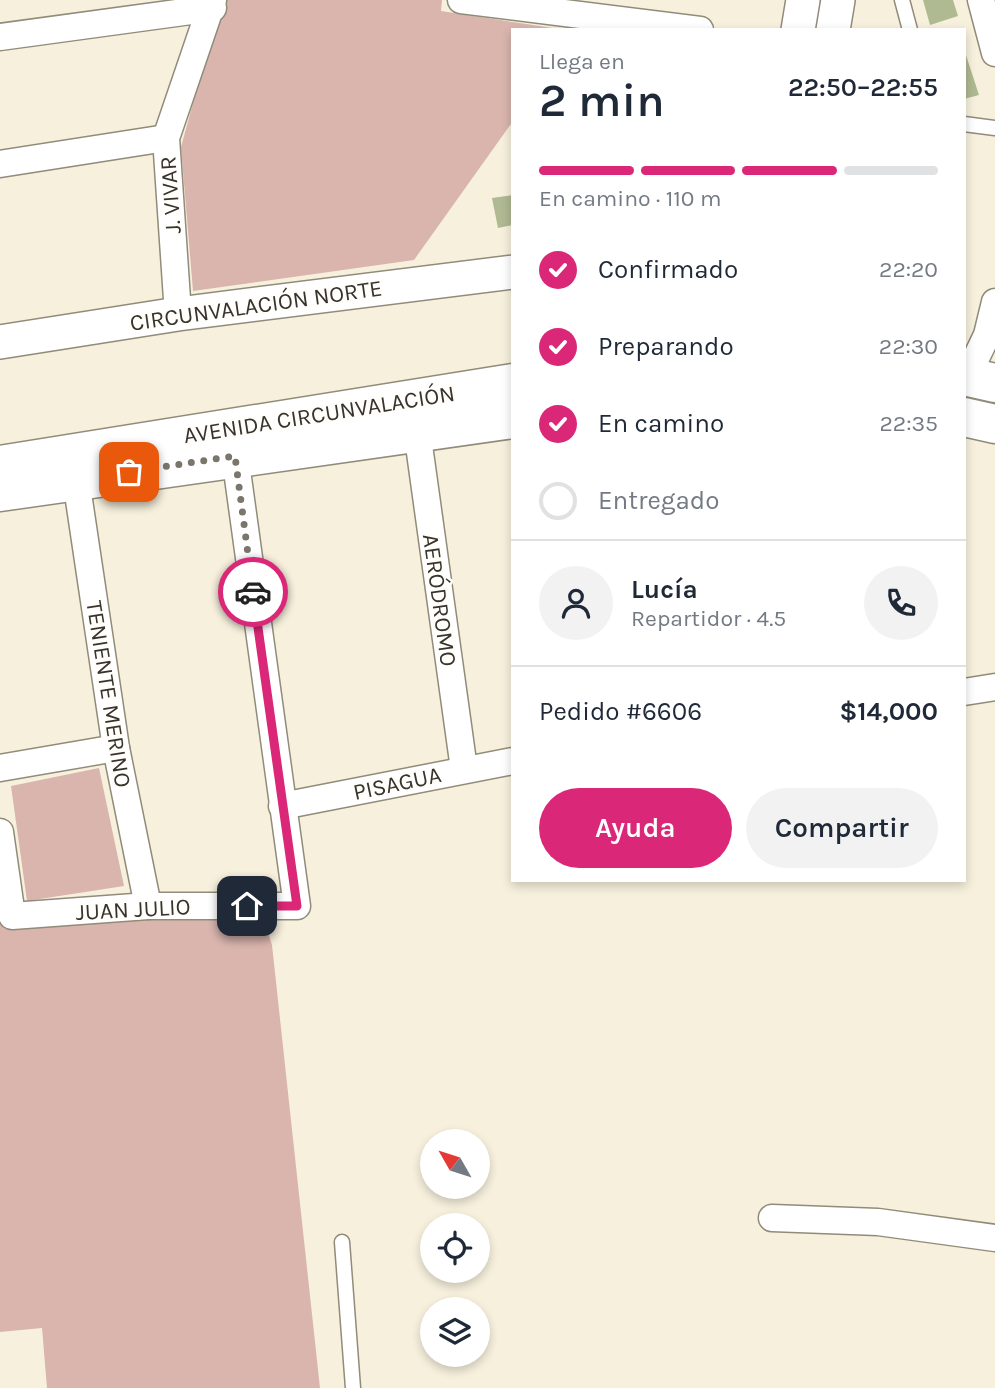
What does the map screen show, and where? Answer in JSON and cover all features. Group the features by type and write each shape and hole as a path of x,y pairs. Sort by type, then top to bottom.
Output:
{"main road":[{"name":"AVENIDA CIRCUNVALACIÓN","path":"0,465 511,383"},
{"path":"966,417 995,424"},
{"name":"AVENIDA CIRCUNVALACIÓN","path":"0,492 235,456 511,419"}],"street":[{"path":"461,0 684,28"},
{"path":"798,28 803,0"},
{"path":"833,28 838,0"},
{"path":"981,0 995,52"},
{"path":"0,37 213,4"},
{"name":"J. VIVAR","path":"178,314 166,138 213,4"},
{"path":"0,164 166,138"},
{"name":"CIRCUNVALACIÓN NORTE","path":"0,342 178,314 511,272"},
{"path":"973,380 995,302"},
{"name":"AERÓDROMO","path":"417,431 464,769"},
{"path":"235,456 282,806"},
{"name":"TENIENTE MERINO","path":"76,480 116,748 148,906"},
{"path":"966,692 995,687"},
{"path":"0,768 116,748"},
{"name":"PISAGUA","path":"282,806 511,761"},
{"name":"JUAN JULIO","path":"0,832 12,916 148,906 297,906 282,806"},
{"path":"772,1218 878,1222 995,1238"}],"lane":[{"path":"902,0 909,28"},
{"path":"966,124 995,128"},
{"path":"342,1242 353,1388"}],"shaded area":[{"path":"221,0 442,0 441,11 553,28 511,28 511,124 414,260 193,291 181,147"},
{"path":"99,768 124,886 27,901 11,786"},
{"path":"139,916 264,920 272,945 320,1388 47,1388 42,1328 0,1332 0,922"}],"building":[{"path":"923,0 953,0 958,16 930,25"},
{"path":"966,55 979,95 966,98"},
{"path":"511,195 511,225 498,228 492,198"}],"way so far":[{"path":"129,472 235,456 253,592"}],"route":[{"path":"247,906 297,906 253,592"}]}
